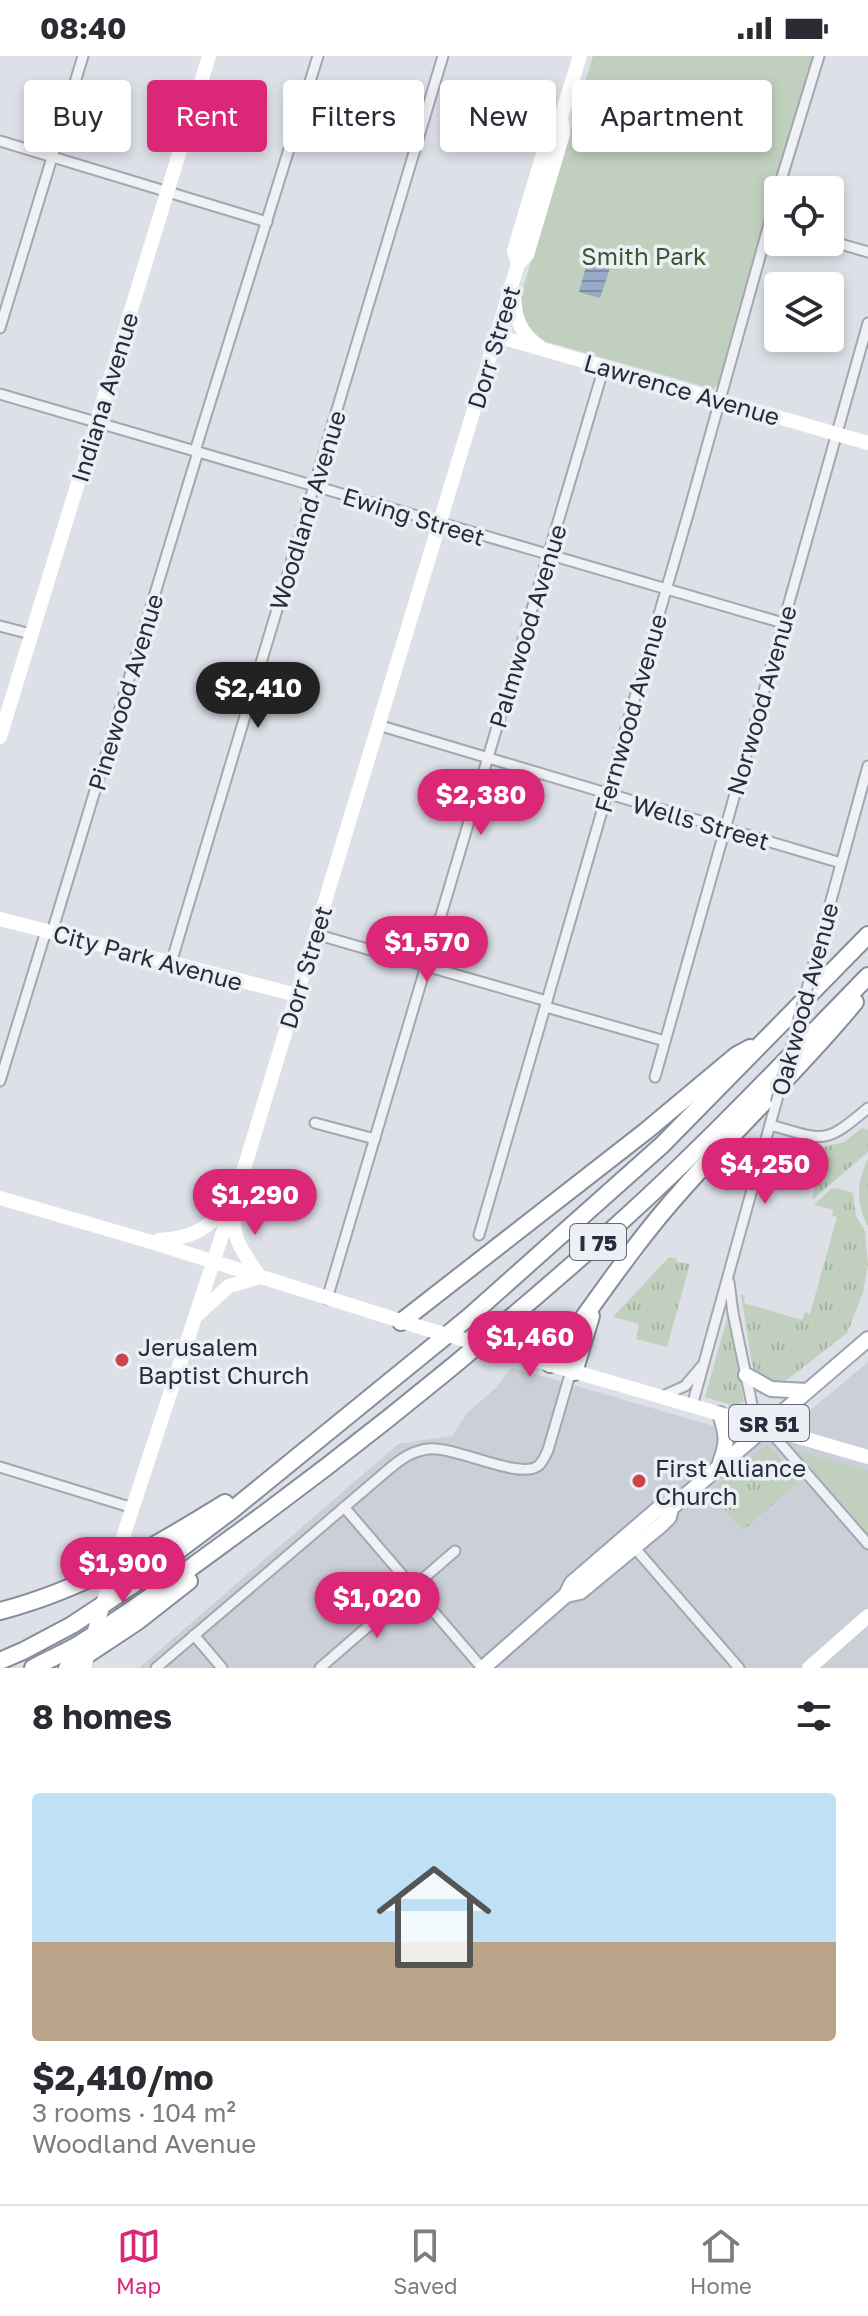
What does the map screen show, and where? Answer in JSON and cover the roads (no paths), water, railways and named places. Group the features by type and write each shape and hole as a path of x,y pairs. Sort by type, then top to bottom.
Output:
{"highway":[{"name":"I 75","path":"0,1661 60,1632 103,1605 232,1510 459,1326 591,1211 706,1102 868,935"},
{"name":"I 75","path":"33,1668 73,1648 117,1619 306,1482 419,1394 616,1226 686,1160 868,976"},
{"path":"550,1364 655,1221 828,1035 868,987"},
{"path":"401,1322 646,1131 737,1055 763,1042"},
{"path":"573,1371 595,1304"},
{"path":"0,1611 69,1588 143,1553 288,1464"},
{"path":"67,1668 138,1621 201,1572 306,1482"}],"main road":[{"name":"Indiana Avenue","path":"0,737 209,56"},
{"name":"Dorr Street","path":"84,1668 125,1531 233,1202 497,336 516,270 514,251 550,130 561,117 580,56"},
{"path":"516,270 514,298 517,320 528,339 546,350"},
{"name":"Lawrence Avenue","path":"497,336 868,443"},
{"name":"City Park Avenue","path":"0,919 297,995"},
{"path":"0,1198 148,1241 401,1322 868,1457"},
{"path":"148,1241 192,1236 203,1231 233,1202"},
{"path":"233,1202 237,1243 260,1277"},
{"path":"194,1318 229,1286 260,1277"},
{"name":"SR 51","path":"483,1668 566,1595 580,1592 630,1542 669,1517 671,1508 761,1425 868,1339"},
{"path":"746,1375 771,1389 807,1391"},
{"path":"719,1466 727,1444 720,1414"},
{"path":"809,1668 868,1616"}],"street":[{"path":"0,328 83,56"},
{"name":"Pinewood Avenue","path":"0,1081 318,56"},
{"name":"Woodland Avenue","path":"171,963 443,56"},
{"name":"Fernwood Avenue","path":"783,176 819,56"},
{"path":"0,141 267,222"},
{"path":"844,245 868,252"},
{"name":"Fernwood Avenue","path":"479,1235 764,253"},
{"name":"Norwood Avenue","path":"655,1077 868,323"},
{"name":"Palmwood Avenue","path":"327,1299 604,367"},
{"name":"Ewing Street","path":"0,394 783,623"},
{"path":"0,626 31,634"},
{"name":"Wells Street","path":"378,725 841,863"},
{"name":"Oakwood Avenue","path":"692,1406 868,766"},
{"path":"315,934 665,1041"},
{"path":"770,1125 815,1137 827,1137 842,1130 868,1108"},
{"path":"315,1123 375,1139"},
{"name":"Oakwood Avenue","path":"729,1279 746,1375 761,1425"},
{"name":"Oakwood Avenue","path":"659,1396 685,1386 705,1361"},
{"path":"156,1668 403,1457 416,1451 447,1450 519,1470 536,1468 548,1450 573,1371"},
{"path":"761,1425 868,1544"},
{"path":"0,1467 133,1508"},
{"path":"344,1507 483,1668"},
{"path":"630,1542 739,1668"},
{"path":"320,1668 455,1551"},
{"path":"194,1635 222,1668"}],"water":[{"path":"591,249 614,256 600,298 579,292"}],"place":[{"name":"Jerusalem Baptist Church","path":"122,1360"},
{"name":"First Alliance Church","path":"639,1481"}],"park label":[{"name":"Smith Park","path":"644,255"}]}
